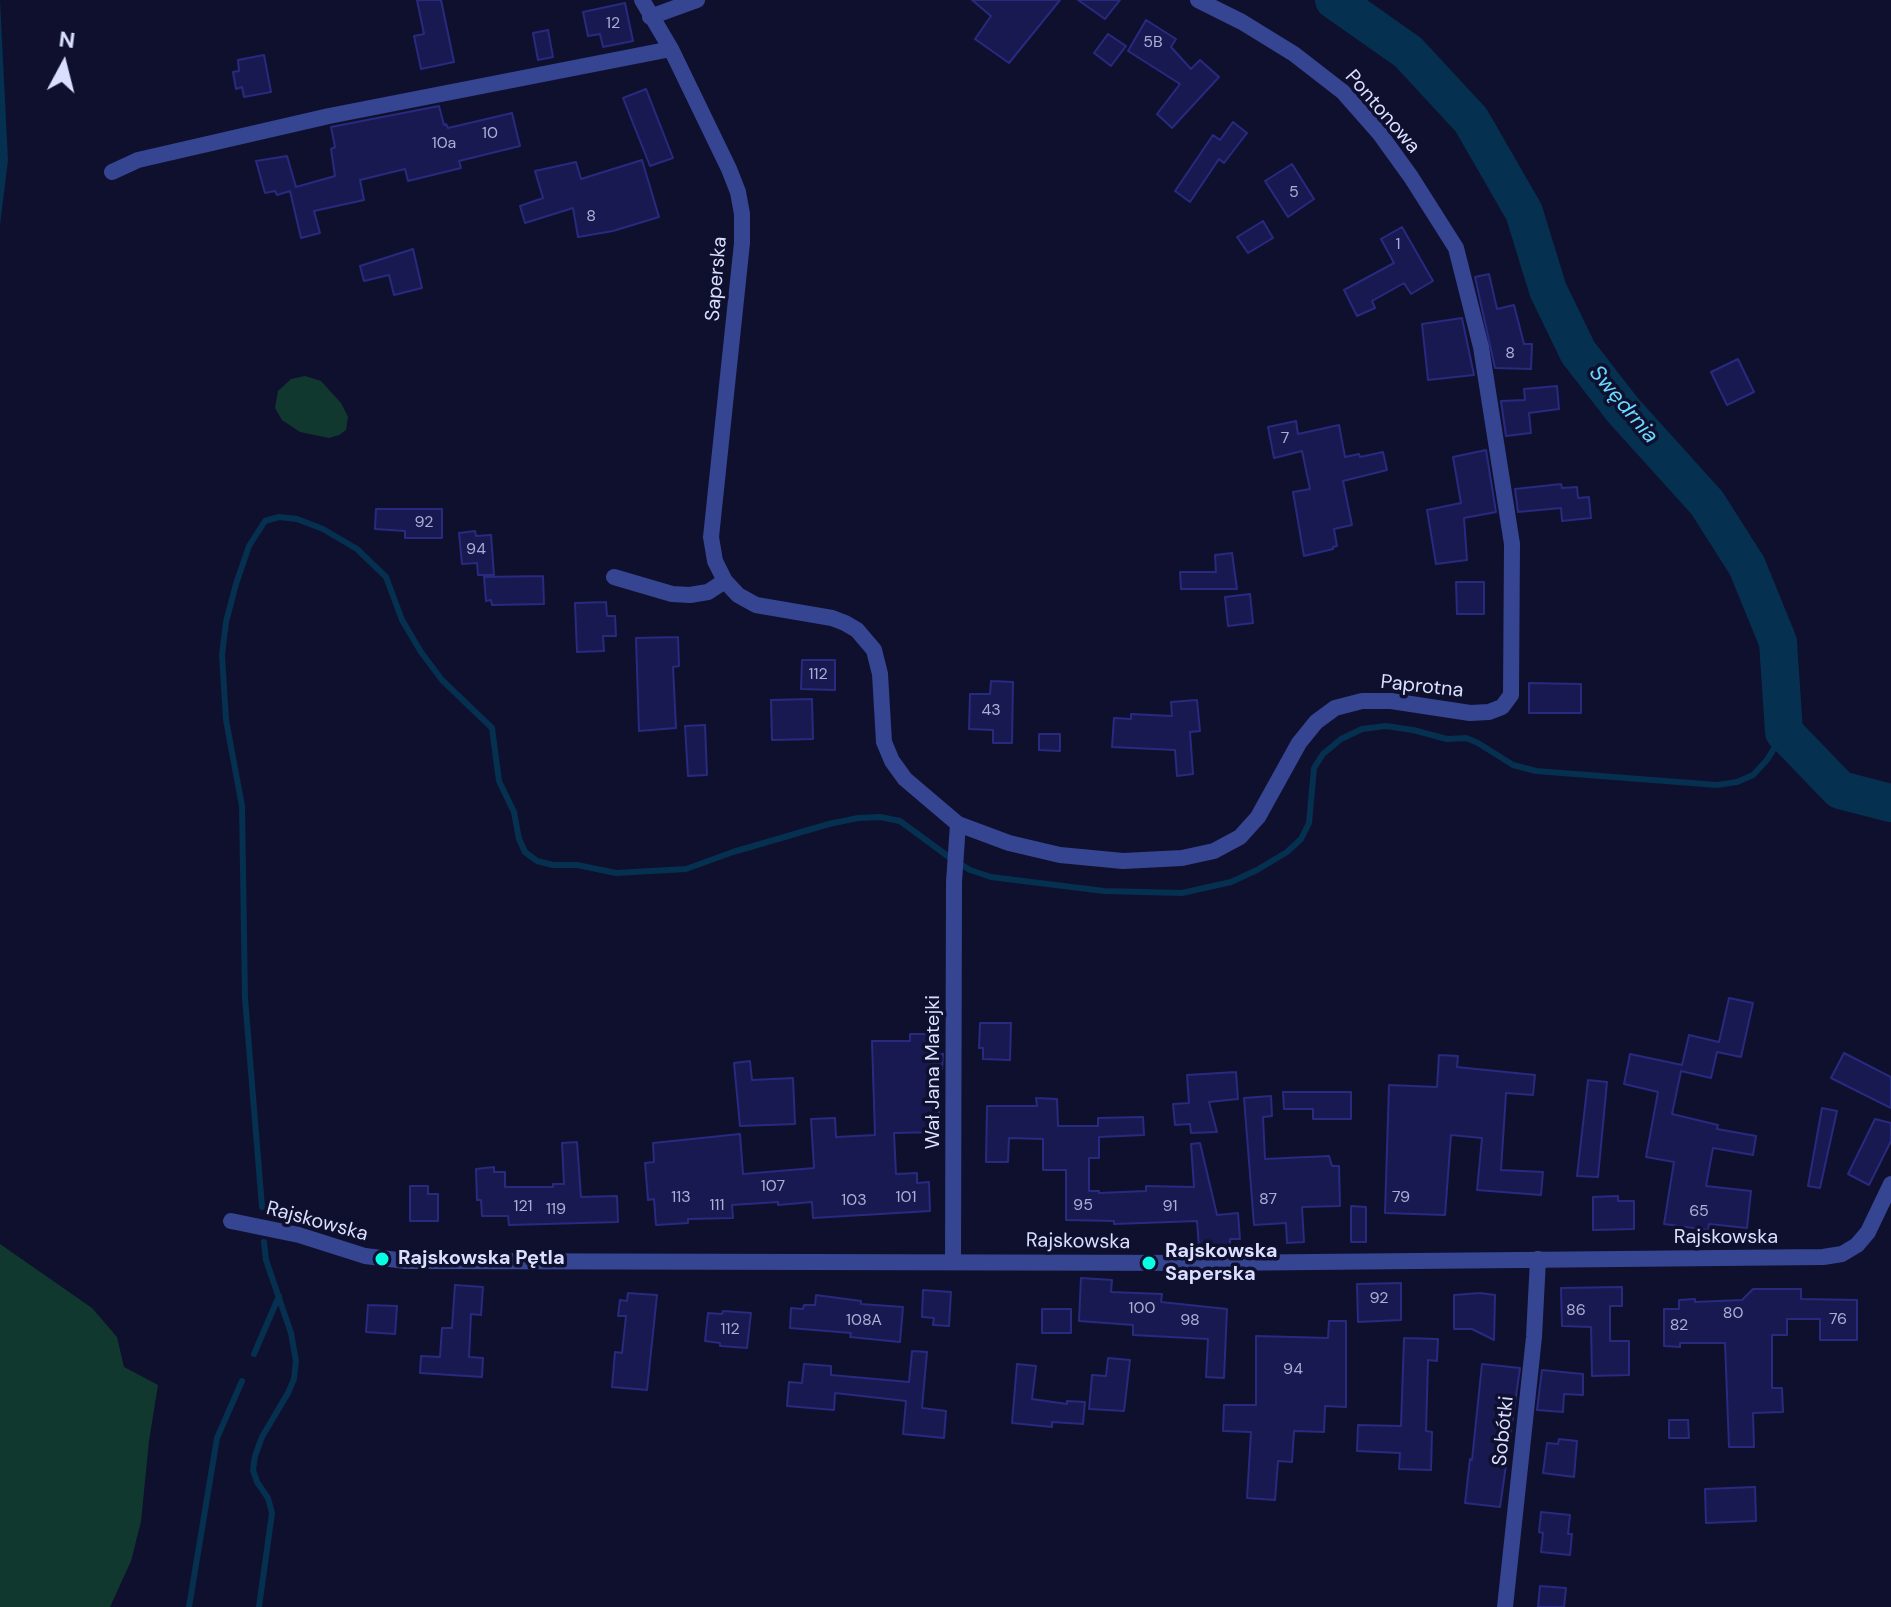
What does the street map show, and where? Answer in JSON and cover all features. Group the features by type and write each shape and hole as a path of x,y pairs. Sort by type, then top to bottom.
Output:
{"street":[{"name":"Saperska","path":"642,0 671,49 729,169 742,214 742,243 711,537 715,561 725,581"},
{"path":"650,17 697,0"},
{"name":"Pontonowa","path":"1198,0 1294,54 1343,92 1380,134 1411,177"},
{"path":"112,172 138,160 329,116 671,49"},
{"name":"Paprotna","path":"958,824 1009,843 1060,855 1123,861 1182,858 1214,851 1240,837 1258,817 1299,743 1316,722 1335,708 1362,701 1391,701 1470,713 1489,712 1502,707 1511,695 1512,544 1481,347 1456,248 1411,177"},
{"path":"614,577 672,594 690,595 708,592 725,581 738,595 756,605 832,618 857,630 874,650 880,674 884,742 892,761 905,779 958,824"},
{"name":"Wał Jana Matejki","path":"953,1261 954,882 958,824"},
{"name":"Rajskowska","path":"231,1221 299,1235 365,1256 406,1261 1212,1263 1823,1257 1842,1254 1857,1245 1868,1232 1891,1184"},
{"name":"Sobótki","path":"1505,1607 1534,1337 1538,1259"}],"green space":[{"path":"305,376 321,381 341,403 348,417 346,430 339,435 329,438 300,432 282,420 275,408 278,391 291,379"},
{"path":"0,1244 92,1308 117,1337 124,1367 158,1385 141,1521 131,1561 110,1607 0,1607"}],"water":[{"path":"0,0 8,160 0,225"}],"building":[{"path":"417,0 441,0 454,62 421,69 414,36 424,34"},
{"path":"972,0 1060,0 1009,63 975,39 991,16"},
{"path":"1078,0 1120,0 1105,19"},
{"path":"625,3 633,41 603,47 600,34 588,36 583,12"},
{"path":"1146,20 1176,39 1171,47 1191,69 1200,60 1219,77 1172,128 1157,114 1180,84 1128,51"},
{"path":"548,30 553,57 538,60 533,33"},
{"path":"1108,34 1126,46 1111,66 1094,53"},
{"path":"264,55 271,92 244,97 242,87 236,89 233,72 239,71 238,60"},
{"path":"646,89 673,158 650,166 623,98"},
{"path":"439,106 444,125 448,128 512,113 520,146 459,161 461,168 408,181 405,169 360,180 364,200 314,211 320,233 301,238 290,191 277,195 275,191 265,193 256,161 287,156 296,187 335,176 331,127"},
{"path":"1233,122 1247,133 1224,163 1219,159 1190,202 1175,191 1213,135 1220,140"},
{"path":"642,160 659,217 613,231 578,237 573,208 525,223 520,206 543,198 535,171 576,162 581,179"},
{"path":"1292,164 1314,199 1288,217 1265,181"},
{"path":"1263,221 1273,238 1248,253 1237,237"},
{"path":"1402,227 1433,281 1411,294 1404,283 1372,301 1375,308 1357,316 1344,290 1394,263 1381,239"},
{"path":"413,249 422,288 394,295 389,275 364,281 360,266"},
{"path":"1489,274 1497,309 1514,305 1524,344 1532,344 1531,369 1495,368 1475,277"},
{"path":"1462,318 1474,375 1428,380 1422,324"},
{"path":"1738,359 1754,392 1727,405 1711,372"},
{"path":"1557,386 1559,409 1529,413 1531,433 1506,436 1501,401 1525,400 1524,389"},
{"path":"1296,421 1298,434 1339,425 1345,457 1383,452 1387,470 1343,481 1352,525 1334,529 1337,546 1333,549 1304,556 1293,492 1310,489 1302,451 1274,458 1268,427"},
{"path":"1486,450 1496,512 1464,518 1467,560 1436,564 1427,510 1461,503 1453,457"},
{"path":"1561,484 1562,488 1577,487 1578,498 1589,497 1591,518 1562,521 1561,508 1518,512 1515,489"},
{"path":"376,509 442,509 442,538 405,538 405,531 375,529"},
{"path":"475,531 476,536 491,535 494,575 478,575 477,563 462,564 459,533"},
{"path":"1232,553 1237,589 1181,589 1180,572 1216,572 1215,555"},
{"path":"543,576 544,604 492,605 491,600 486,601 484,577"},
{"path":"1456,582 1484,582 1484,614 1457,614"},
{"path":"1250,594 1253,623 1228,626 1225,597"},
{"path":"606,602 607,616 615,616 616,636 603,636 604,651 577,652 575,603"},
{"path":"678,637 679,666 673,667 676,728 639,731 636,638"},
{"path":"802,660 835,660 835,690 801,689"},
{"path":"991,681 1013,682 1012,743 993,743 993,730 969,729 970,694 990,694"},
{"path":"1529,683 1581,684 1581,713 1529,713"},
{"path":"812,699 813,739 772,740 771,700"},
{"path":"1197,700 1200,731 1190,732 1193,774 1177,776 1175,750 1112,747 1114,718 1131,719 1131,714 1172,716 1171,702"},
{"path":"705,725 707,775 688,776 685,726"},
{"path":"1039,734 1060,734 1060,751 1039,750"},
{"path":"1729,998 1753,1003 1741,1057 1717,1052 1711,1078 1681,1071 1672,1114 1718,1125 1717,1129 1756,1136 1753,1155 1713,1148 1706,1186 1751,1191 1747,1228 1709,1224 1708,1230 1664,1224 1674,1162 1646,1157 1658,1092 1624,1084 1630,1054 1682,1065 1689,1035 1719,1042"},
{"path":"980,1023 1011,1023 1010,1060 983,1059 983,1048 979,1048"},
{"path":"910,1034 927,1034 927,1054 943,1054 942,1069 932,1069 933,1106 939,1106 939,1132 894,1133 896,1174 917,1173 917,1183 929,1182 930,1211 813,1218 812,1202 778,1205 778,1202 732,1205 733,1218 688,1219 688,1223 656,1225 654,1199 648,1200 645,1163 654,1162 653,1143 740,1134 743,1174 814,1168 811,1119 835,1118 836,1137 875,1135 872,1041 910,1041"},
{"path":"1844,1053 1891,1077 1891,1108 1831,1078"},
{"path":"1439,1055 1458,1056 1457,1067 1535,1075 1533,1095 1506,1093 1501,1170 1543,1172 1541,1195 1477,1190 1482,1138 1451,1135 1445,1215 1385,1213 1389,1085 1437,1087"},
{"path":"750,1061 752,1080 793,1078 795,1124 740,1126 734,1063"},
{"path":"1236,1072 1238,1099 1209,1102 1217,1132 1191,1133 1190,1124 1175,1125 1173,1104 1189,1103 1187,1075"},
{"path":"1588,1080 1607,1082 1598,1177 1577,1176"},
{"path":"1283,1092 1351,1092 1351,1119 1313,1119 1313,1109 1284,1109"},
{"path":"1271,1096 1272,1116 1263,1117 1265,1159 1329,1156 1332,1166 1339,1166 1340,1206 1302,1207 1304,1242 1287,1243 1286,1223 1254,1225 1244,1098"},
{"path":"1036,1098 1057,1099 1058,1126 1098,1126 1098,1118 1143,1117 1144,1135 1099,1137 1099,1158 1089,1158 1089,1191 1146,1191 1146,1186 1194,1187 1191,1144 1200,1143 1217,1215 1238,1213 1240,1239 1230,1239 1230,1245 1199,1248 1197,1221 1114,1224 1114,1221 1066,1220 1066,1170 1043,1170 1043,1139 1009,1138 1008,1162 986,1162 987,1106 1037,1106"},
{"path":"1822,1108 1837,1111 1820,1188 1808,1186"},
{"path":"1875,1119 1891,1123 1891,1141 1869,1185 1848,1174"},
{"path":"577,1142 581,1197 617,1196 618,1222 509,1225 508,1216 482,1216 481,1200 477,1200 476,1169 494,1167 494,1172 505,1172 505,1187 553,1187 553,1184 564,1184 562,1143"},
{"path":"410,1186 428,1186 428,1194 438,1194 438,1221 410,1221"},
{"path":"1618,1196 1618,1201 1634,1201 1634,1229 1593,1230 1593,1197"},
{"path":"1351,1206 1366,1207 1366,1242 1351,1242"},
{"path":"1081,1278 1112,1280 1111,1292 1162,1294 1161,1302 1227,1309 1224,1378 1206,1377 1208,1339 1133,1335 1133,1325 1079,1321"},
{"path":"1401,1283 1401,1320 1358,1322 1357,1284"},
{"path":"455,1285 483,1287 481,1315 471,1314 469,1357 483,1358 482,1377 420,1373 421,1356 440,1357 442,1328 452,1328"},
{"path":"1622,1287 1622,1306 1610,1306 1610,1341 1629,1341 1629,1375 1592,1376 1591,1327 1562,1326 1561,1288"},
{"path":"1753,1289 1801,1289 1801,1299 1857,1300 1857,1340 1820,1340 1820,1319 1787,1319 1787,1335 1772,1335 1772,1388 1782,1388 1783,1412 1753,1413 1754,1447 1729,1447 1725,1343 1664,1346 1664,1309 1679,1309 1679,1300 1742,1300"},
{"path":"923,1290 951,1292 949,1326 933,1325 934,1318 922,1317"},
{"path":"628,1293 657,1295 647,1390 612,1387 615,1352 622,1353 626,1316 618,1316 620,1300 627,1301"},
{"path":"816,1295 861,1301 861,1304 903,1307 900,1342 850,1337 851,1333 790,1328 791,1308 803,1309 804,1305 815,1305"},
{"path":"1454,1295 1495,1295 1494,1340 1472,1329 1454,1329"},
{"path":"368,1305 397,1306 395,1334 366,1332"},
{"path":"1042,1309 1071,1309 1071,1333 1042,1333"},
{"path":"723,1311 751,1313 747,1348 720,1346 720,1343 705,1341 708,1313 722,1314"},
{"path":"1329,1321 1346,1321 1346,1407 1325,1406 1324,1432 1294,1431 1292,1462 1278,1461 1275,1500 1247,1498 1251,1432 1223,1431 1224,1405 1256,1405 1256,1336 1328,1338"},
{"path":"1404,1338 1438,1339 1437,1361 1428,1360 1426,1431 1432,1432 1431,1470 1399,1469 1400,1453 1357,1451 1358,1425 1401,1426"},
{"path":"912,1351 927,1352 922,1408 946,1411 944,1438 903,1434 906,1401 835,1393 834,1410 787,1406 789,1382 802,1383 804,1364 831,1366 831,1375 909,1382"},
{"path":"1108,1358 1130,1360 1124,1411 1089,1409 1092,1375 1106,1376"},
{"path":"1017,1364 1036,1366 1032,1399 1067,1404 1067,1401 1085,1402 1083,1424 1052,1422 1052,1427 1012,1423"},
{"path":"1482,1364 1520,1368 1500,1507 1465,1503"},
{"path":"1542,1370 1583,1374 1583,1395 1564,1394 1563,1412 1537,1410"},
{"path":"1669,1420 1688,1420 1689,1438 1669,1438"},
{"path":"1559,1439 1577,1441 1574,1477 1543,1473 1547,1443 1558,1444"},
{"path":"1755,1487 1756,1521 1706,1523 1705,1489"},
{"path":"1541,1512 1570,1515 1570,1555 1541,1552"},
{"path":"1540,1586 1566,1588 1564,1607 1538,1607"}],"waterway":[{"name":"Swędrnia","path":"1334,0 1408,52 1471,120 1524,212 1548,290 1578,352 1623,410 1707,503 1747,566 1778,642 1784,732 1840,790 1891,803"},
{"path":"262,1207 245,998 242,806 226,720 222,655 226,622 236,584 249,546 265,521 279,517 297,519 323,529 357,549 386,577 402,620 421,652 442,680 492,728 499,781 514,812 525,852 537,861 553,865 577,865 616,873 686,869 829,824 880,817 900,821 970,870 991,877 1104,891 1182,893 1231,882 1287,852 1301,839 1309,823 1314,768 1323,754 1341,739 1362,729 1386,726 1447,739 1466,738 1513,765 1536,771 1717,785 1737,782 1753,775 1767,760 1784,732"},
{"path":"259,1607 272,1513 268,1498 253,1470 255,1456 262,1437 288,1393 294,1379 296,1361 291,1333 266,1260 264,1242"},
{"path":"254,1354 279,1296"},
{"path":"189,1607 217,1438 242,1381"}],"place":[{"name":"Rajskowska Pętla","path":"382,1259"},
{"name":"Rajskowska Saperska","path":"1149,1263"}]}
